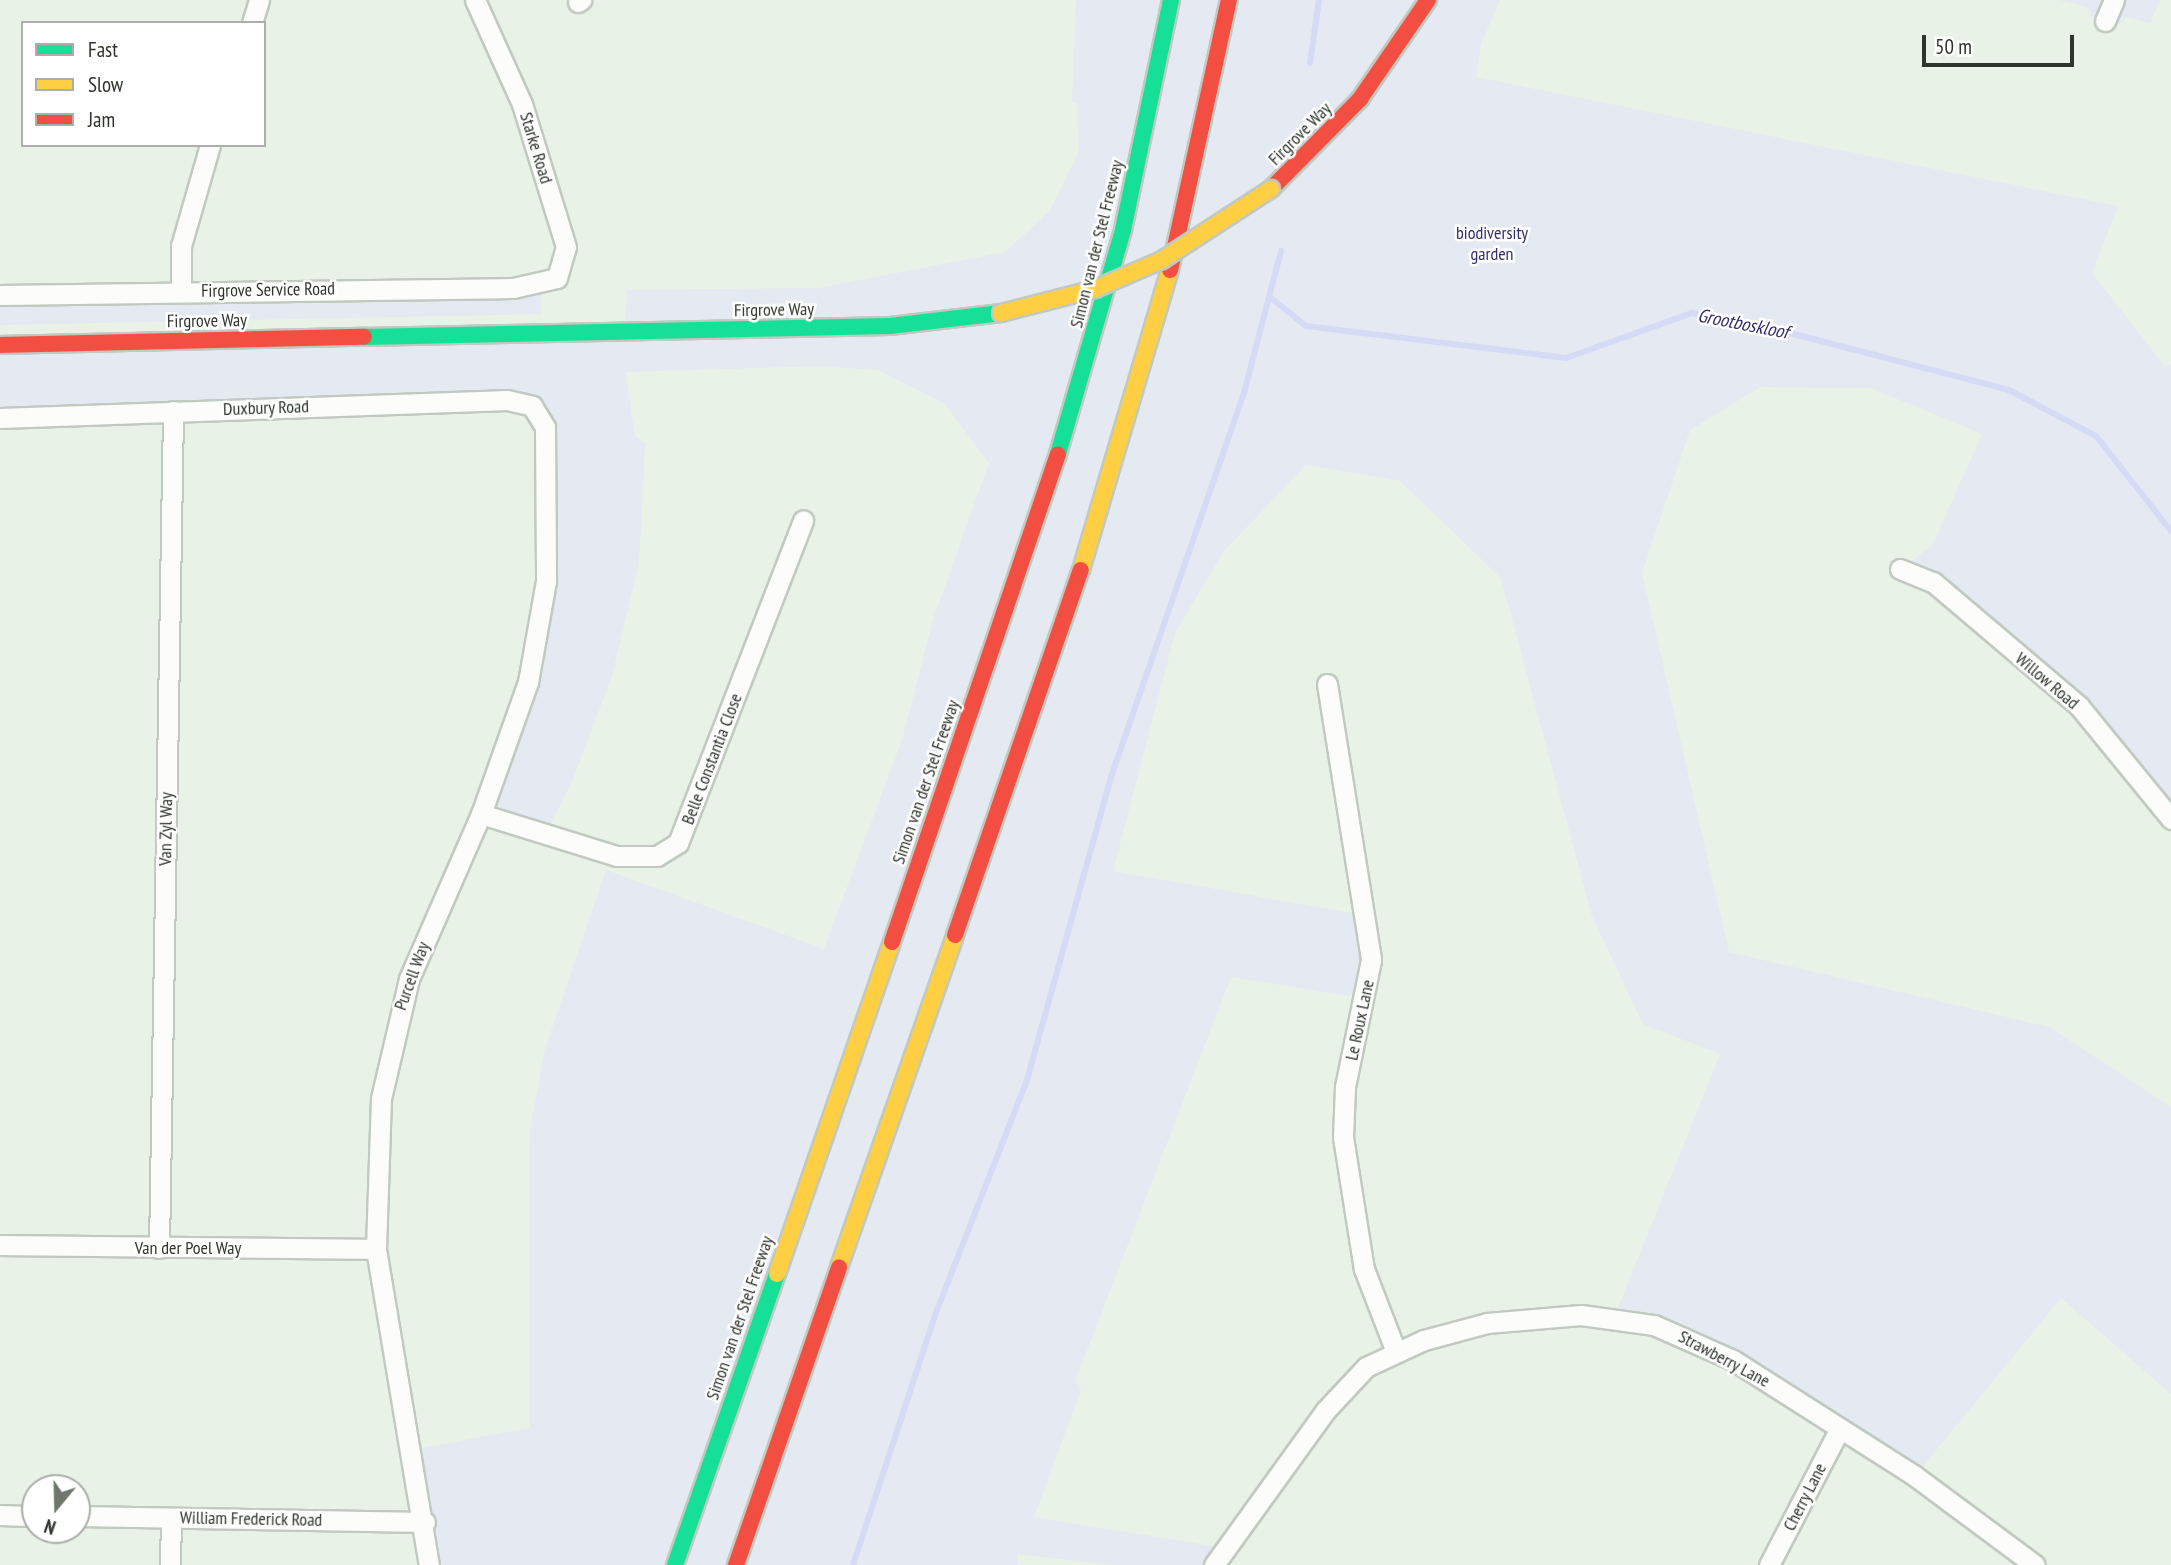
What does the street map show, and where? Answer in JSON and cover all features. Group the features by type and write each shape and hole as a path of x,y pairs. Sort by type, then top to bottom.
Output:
{"main road":[{"name":"Simon van der Stel Freeway","path":"676,1565 1033,539 1124,230 1171,0"},
{"path":"736,1565 1084,562 1164,296 1229,0"},
{"name":"Firgrove Way","path":"0,345 890,326 1001,313 1095,289 1162,260 1271,189 1360,99 1428,0"}],"street":[{"path":"253,21 259,0"},
{"name":"Starke Road","path":"475,0 522,104 566,247 557,278 535,286"},
{"path":"2105,21 2114,0"},
{"path":"181,291 181,246 209,147"},
{"name":"Firgrove Service Road","path":"0,295 535,286"},
{"name":"Duxbury Road","path":"0,418 508,400 532,406"},
{"name":"Purcell Way","path":"429,1565 425,1521 376,1249 381,1098 397,1014 430,925 481,814 528,682 546,582 545,427 532,406"},
{"name":"Van Zyl Way","path":"159,1248 173,411"},
{"name":"Belle Constantia Close","path":"481,814 617,856 657,856 678,843 803,520"},
{"name":"Willow Road","path":"1900,569 1933,582 2079,706 2171,819"},
{"name":"Le Roux Lane","path":"1327,684 1371,960 1345,1087 1343,1137 1364,1269 1396,1352"},
{"name":"Van der Poel Way","path":"0,1245 376,1249"},
{"name":"Strawberry Lane","path":"1214,1565 1343,1388 1396,1352 1487,1323 1531,1317 1614,1318 1688,1337 1840,1428 2001,1535 2035,1565"},
{"name":"Cherry Lane","path":"1769,1565 1840,1428"},
{"path":"0,1515 21,1516"},
{"name":"William Frederick Road","path":"91,1516 425,1521"},
{"path":"170,1565 171,1518"}],"green space":[{"name":"biodiversity garden","path":"1076,0 1500,0 1481,44 1476,77 2118,206 2092,273 2166,368 2171,363 2171,819 2133,766 1997,637 1900,569 1932,546 1982,434 1871,388 1760,387 1690,430 1642,573 1729,952 2049,1027 2171,1107 2171,1394 2061,1298 1915,1476 1733,1360 1614,1318 1720,1054 1643,1024 1592,916 1501,578 1400,481 1306,465 1224,551 1175,633 1113,871 1363,915 1366,999 1231,977 1076,1379 1081,1390 1034,1517 1225,1548 1214,1565 1115,1565 1017,1554 1017,1565 429,1565 413,1450 529,1428 530,1130 545,1049 606,870 824,949 902,740 933,620 989,463 944,403 878,370 819,366 625,372 635,436 645,443 639,563 612,676 573,779 544,837 481,814 528,682 548,467 532,406 0,418 0,345 625,330 627,290 819,288 1005,252 1050,211 1079,151 1077,103 1072,102"},
{"path":"2059,0 2160,0 2150,23 2127,17 2118,25 2091,17 2087,7"},
{"path":"541,294 542,314 0,325 0,304"}],"waterway":[{"path":"1310,63 1319,0"},
{"path":"853,1565 937,1310 1027,1080 1111,777 1244,393 1281,251"},
{"name":"Grootboskloof","path":"1270,297 1306,326 1566,358 1692,313 1790,333 2009,390 2096,436 2171,531"}],"traffic: fast":[{"path":"1058,454 1123,230 1171,0"},
{"path":"364,337 890,326 1001,313"},
{"path":"675,1565 777,1274"}],"traffic: slow":[{"path":"1001,313 1095,289 1162,260 1271,189"},
{"path":"1081,570 1170,270"},
{"path":"839,1267 955,935"},
{"path":"777,1274 892,942"}],"traffic: jam":[{"path":"1170,270 1229,0"},
{"path":"1271,189 1360,99 1428,0"},
{"path":"0,345 364,337"},
{"path":"892,942 1058,454"},
{"path":"955,935 1081,570"},
{"path":"736,1565 839,1267"}]}
